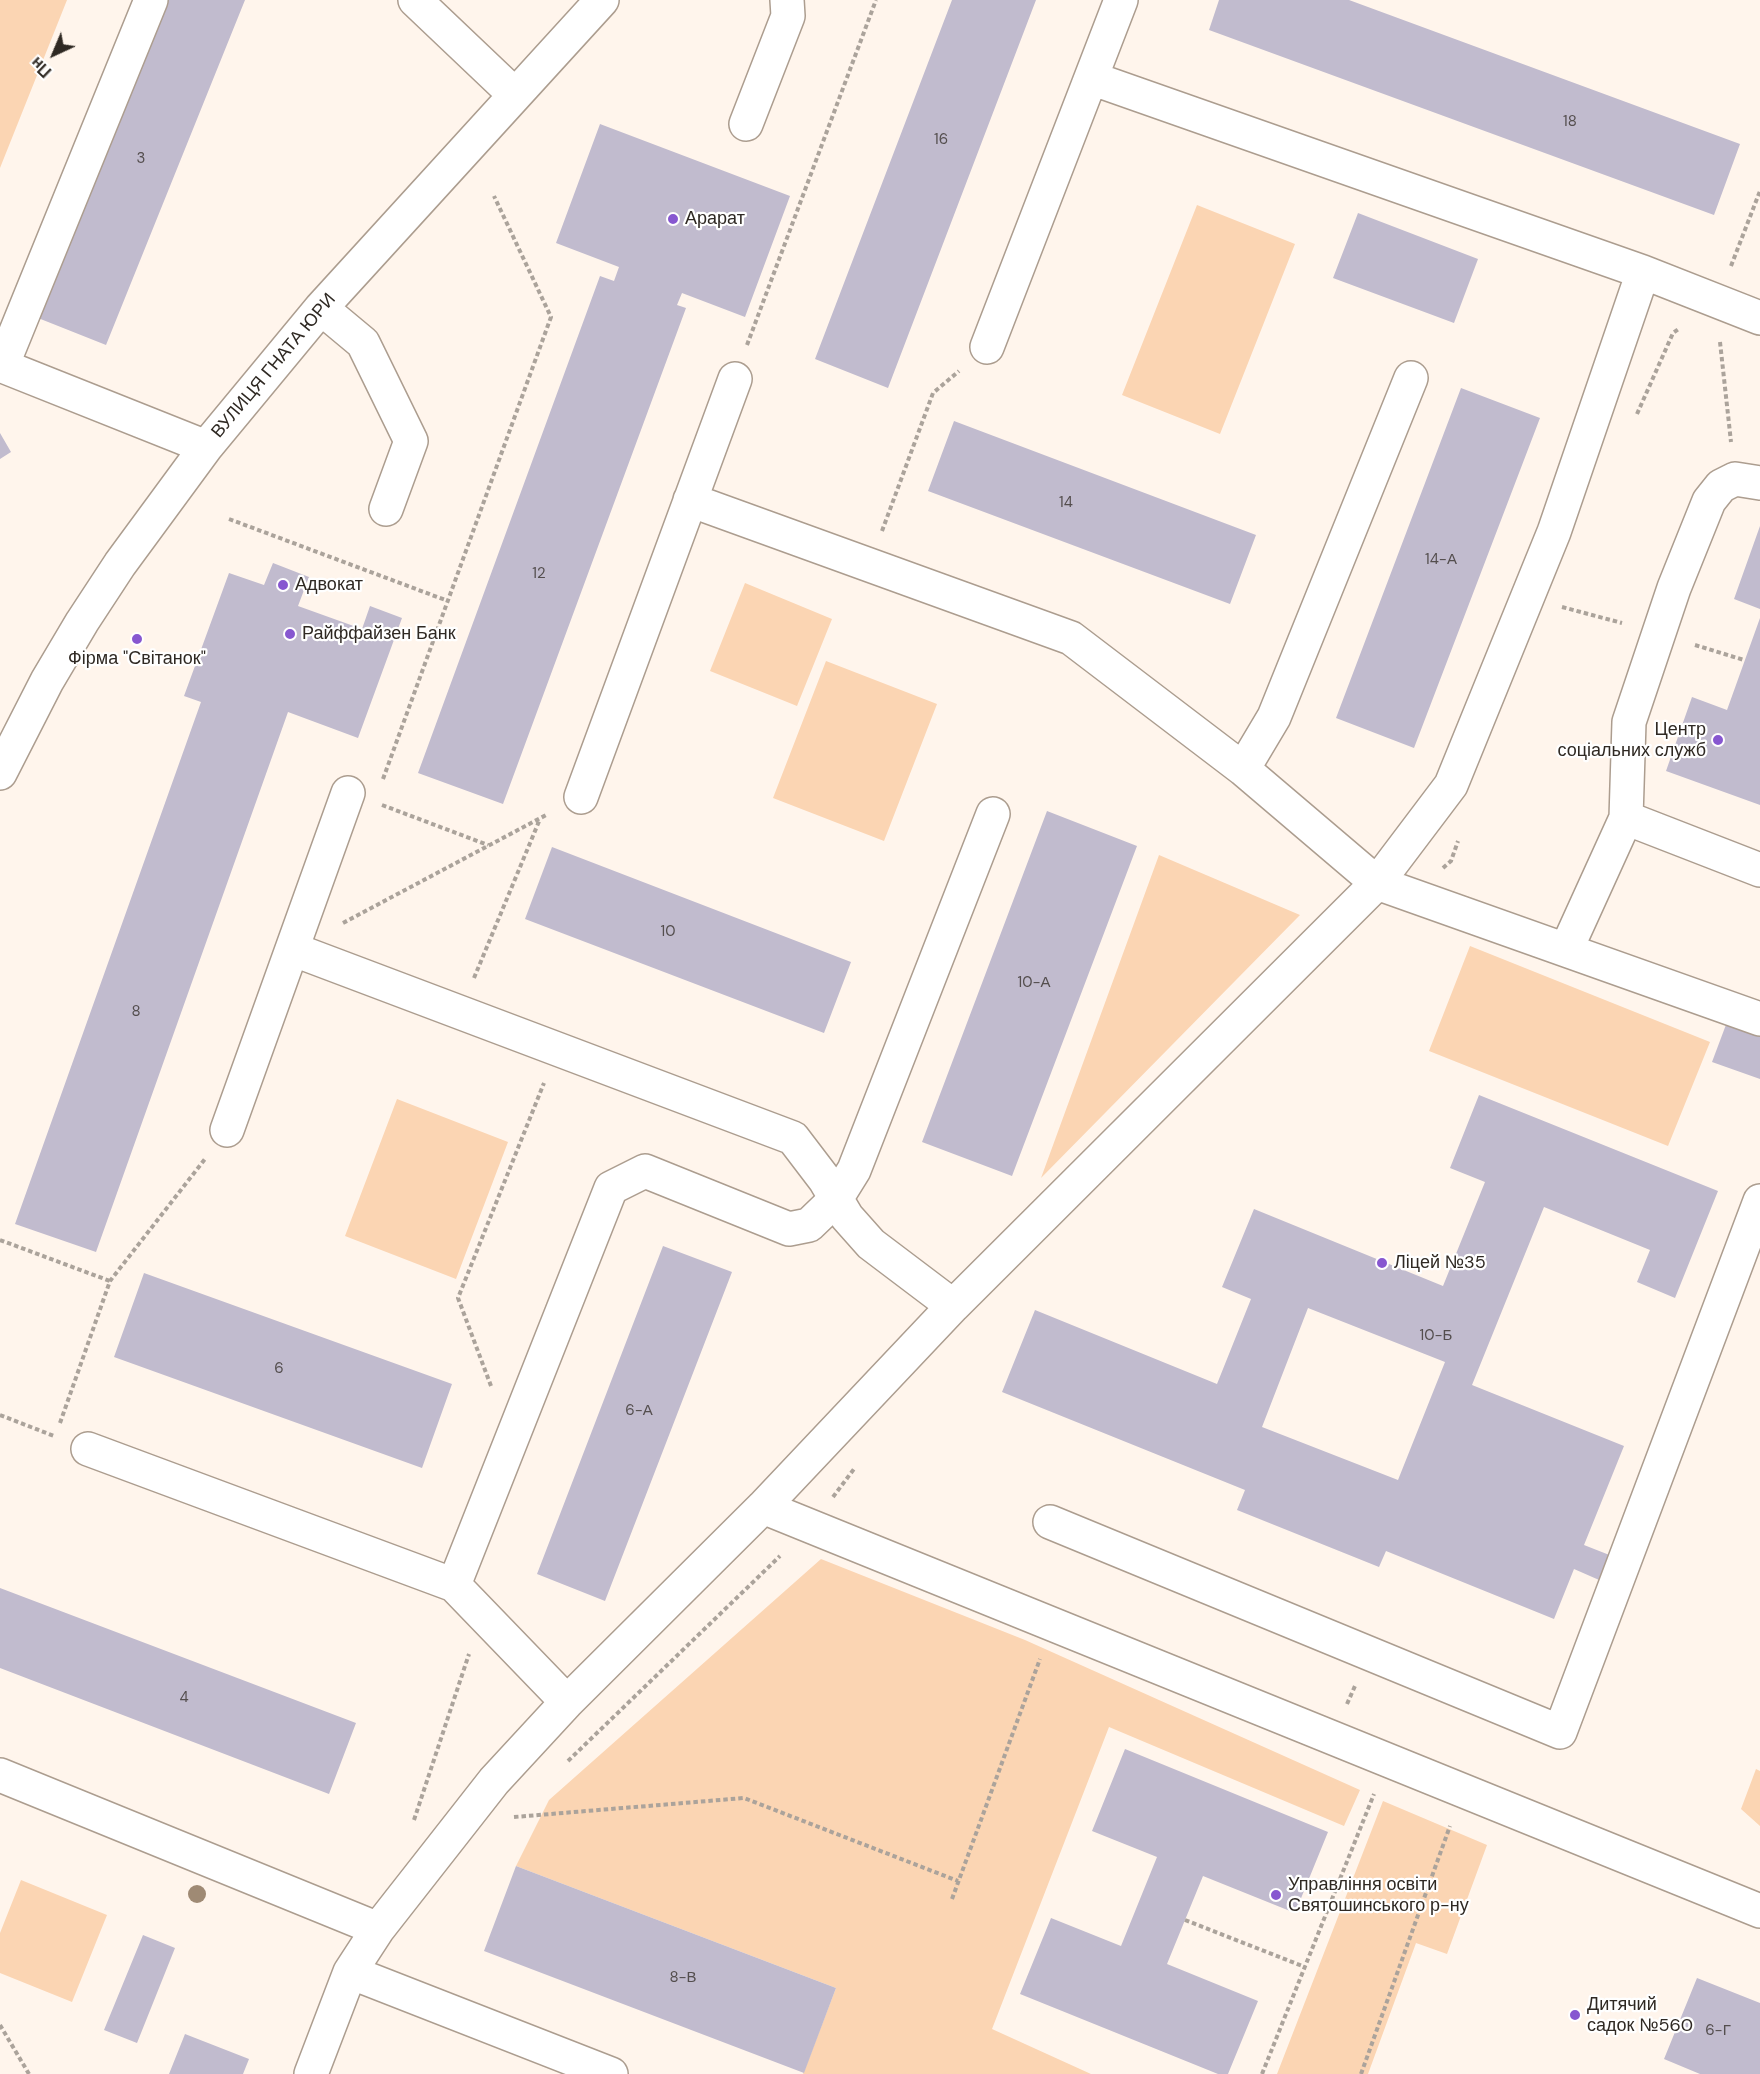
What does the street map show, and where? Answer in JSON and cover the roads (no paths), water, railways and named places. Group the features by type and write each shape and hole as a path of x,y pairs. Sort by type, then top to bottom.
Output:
{"street":[{"path":"151,0 1,365 206,447"},
{"path":"415,0 515,95"},
{"name":"ВУЛИЦЯ ГНАТА ЮРИ","path":"0,773 47,681 82,622 120,564 206,447 321,308 602,0"},
{"path":"746,124 788,16 787,0"},
{"path":"987,347 1121,0"},
{"path":"1091,78 1642,272 1760,318"},
{"path":"311,2074 350,1972 378,1929 494,1781 567,1702 763,1507 953,1306 1377,883 1451,785 1554,532 1642,272"},
{"path":"321,308 363,343 411,441 386,510"},
{"path":"1242,769 1274,717 1411,378"},
{"path":"581,797 735,379"},
{"path":"1566,950 1626,818 1629,722 1674,588 1709,501 1721,486 1747,481"},
{"path":"690,500 1071,638 1242,769 1377,883 1760,1018"},
{"path":"227,1130 292,949 361,798"},
{"path":"454,1585 611,1188 645,1171 789,1229 809,1225 836,1199 854,1170 993,814"},
{"path":"1626,818 1760,870"},
{"path":"292,949 793,1138 825,1180 847,1217 871,1244 953,1306"},
{"path":"1050,1522 1560,1732 1760,1201"},
{"path":"88,1449 454,1585 567,1702"},
{"path":"763,1507 1760,1911"},
{"path":"0,1775 378,1929"},
{"path":"350,1972 611,2074"}],"place":[{"name":"Арарат","path":"673,219"},
{"name":"Адвокат","path":"283,585"},
{"name":"Райффайзен Банк","path":"290,634"},
{"name":"Фірма \"Світанок\"","path":"137,639"},
{"name":"Центр соціальних служб","path":"1718,740"},
{"name":"Ліцей №35","path":"1382,1263"},
{"name":"Управління освіти Святошинського р-ну","path":"1276,1895"},
{"name":"Дитячий садок №560","path":"1575,2015"}]}
